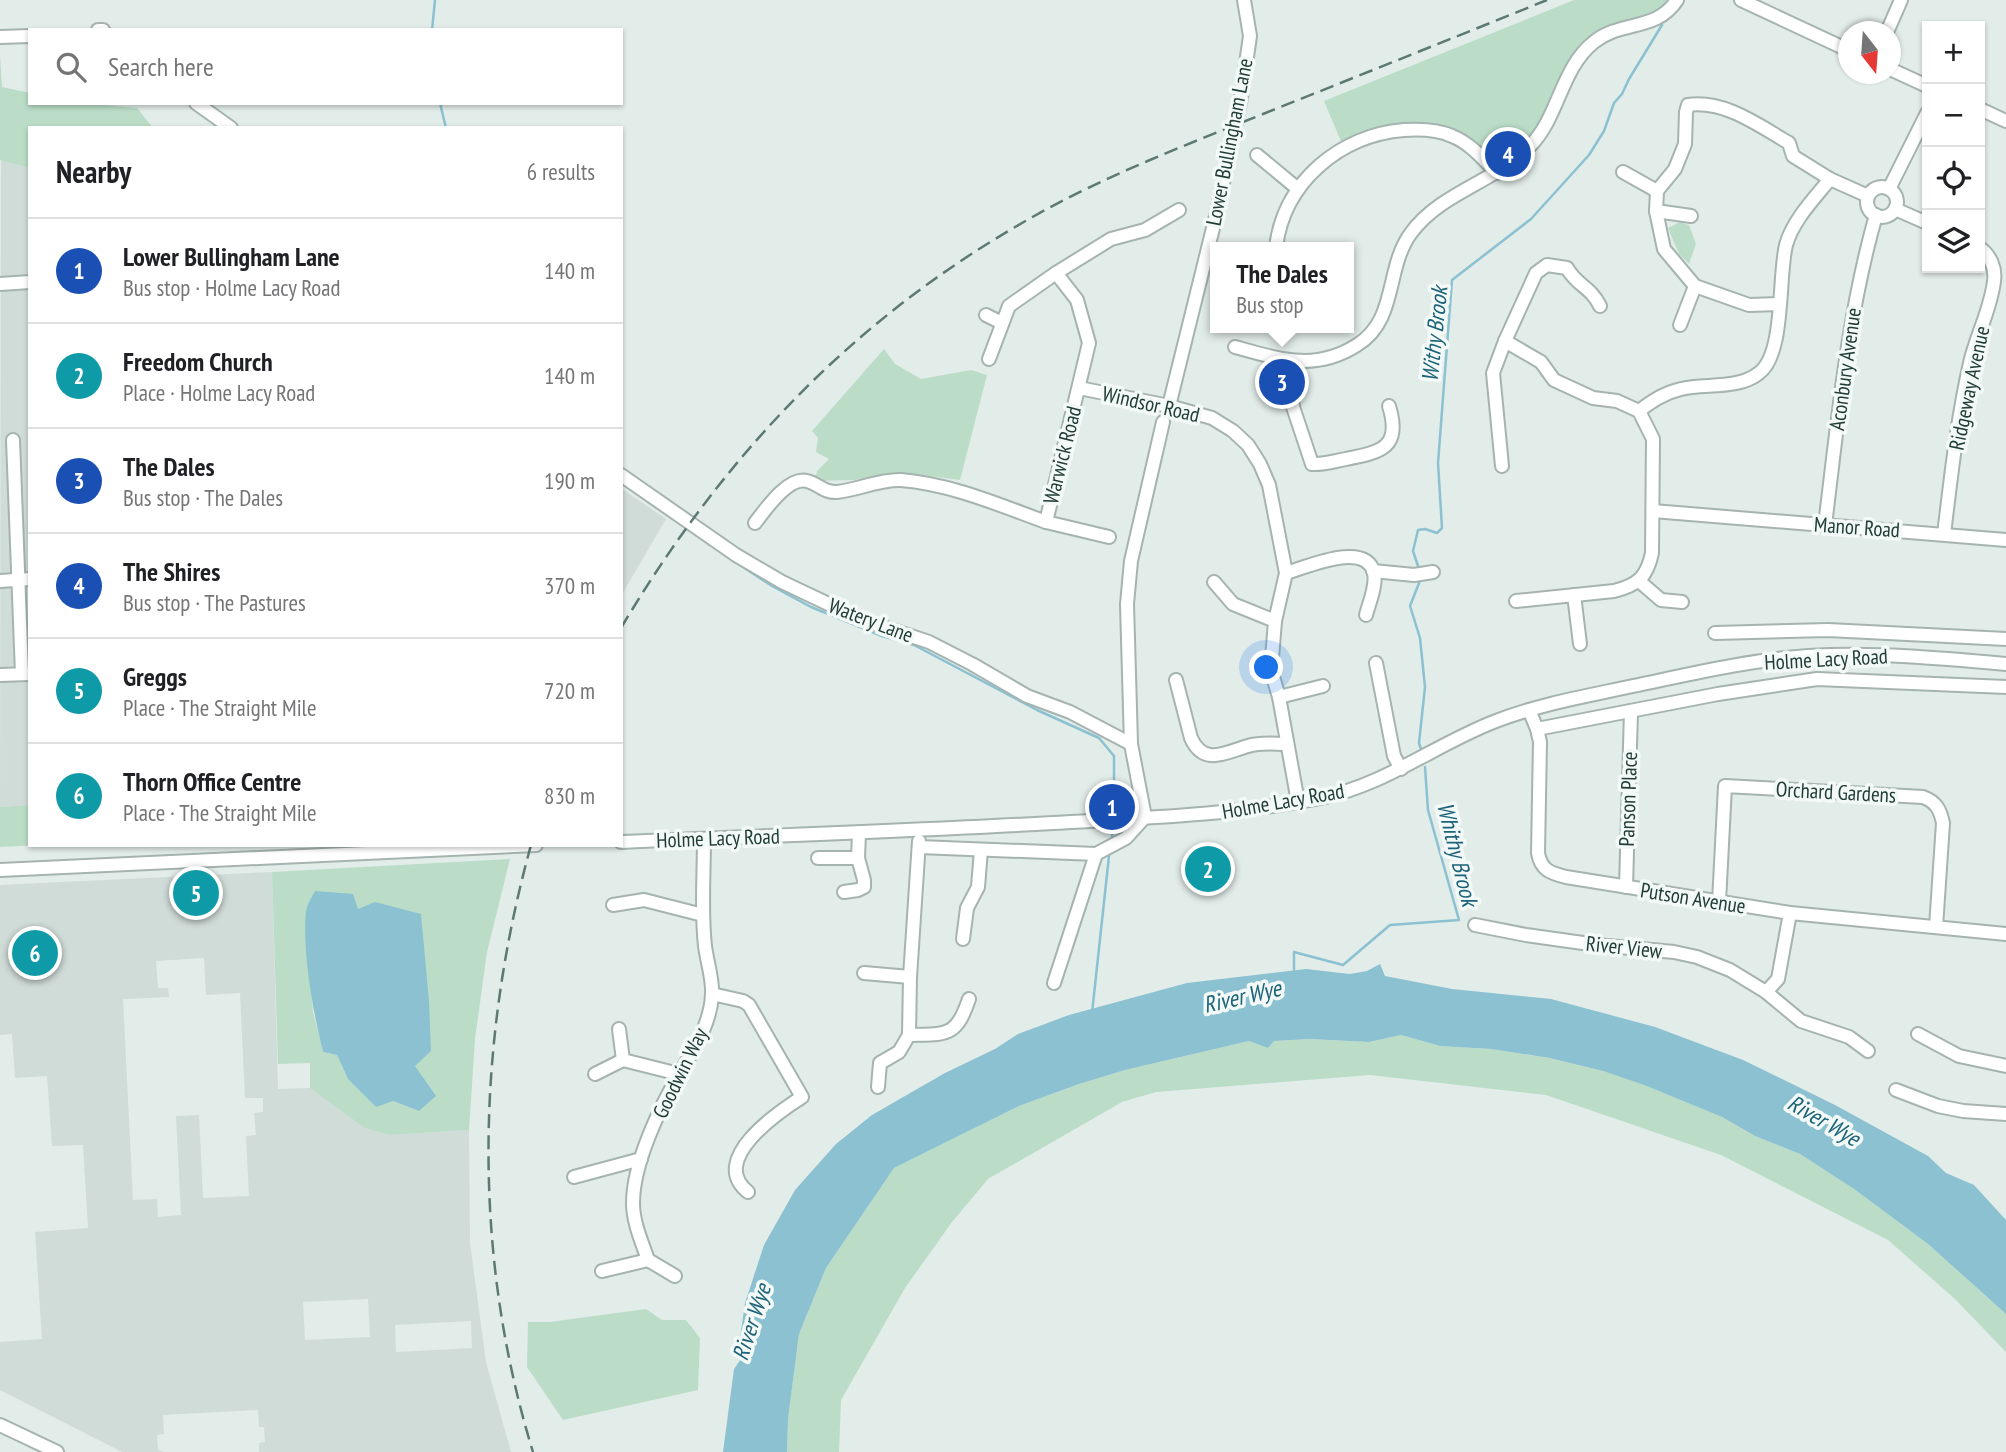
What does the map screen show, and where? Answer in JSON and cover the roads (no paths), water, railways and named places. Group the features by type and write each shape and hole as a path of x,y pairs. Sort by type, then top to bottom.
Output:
{"street":[{"name":"Lower Bullingham Lane","path":"1169,406 1216,216 1241,98 1250,36 1244,0"},
{"path":"1235,347 1298,362 1342,354 1361,343 1375,331 1383,317 1400,253 1410,234 1426,216 1497,173 1532,144 1551,117 1564,84 1581,54 1594,41 1622,28 1650,23 1664,15 1677,0"},
{"path":"1741,0 1838,45"},
{"path":"1892,21 1901,0"},
{"path":"0,37 28,36"},
{"path":"1901,74 1923,84"},
{"path":"1779,304 1749,305 1695,286 1664,249 1656,211 1657,191 1675,169 1685,144 1688,105 1715,104 1751,121 1789,143 1793,156 1830,179 1868,197"},
{"path":"199,105 228,126"},
{"path":"1985,111 2006,121"},
{"path":"1889,189 1922,123"},
{"path":"1277,242 1278,232 1298,189 1334,153 1353,142 1389,131 1428,130 1454,136 1468,144 1497,173"},
{"path":"1256,155 1298,189"},
{"path":"1623,172 1657,191"},
{"path":"1639,411 1657,397 1682,388 1739,382 1759,373 1774,355 1787,244 1801,214 1830,179"},
{"path":"1878,188 1889,189 1896,199 1895,209 1885,216 1876,215 1868,207 1868,197 1878,188"},
{"path":"1895,209 1922,221"},
{"path":"989,359 1009,306 1111,239 1145,230 1179,210"},
{"path":"1656,211 1691,216"},
{"name":"Aconbury Avenue","path":"1825,525 1849,328 1861,267 1876,215"},
{"name":"Ridgeway Avenue","path":"1944,534 1958,425 1970,362 1995,279 1992,262 1985,252"},
{"path":"1502,466 1493,373 1536,273 1547,265 1567,268 1574,281 1595,296 1600,306"},
{"name":"Warwick Road","path":"1046,522 1088,344 1077,300 1056,273"},
{"path":"0,284 28,282"},
{"path":"1679,325 1695,286"},
{"path":"986,315 1002,324"},
{"path":"1505,341 1541,362 1554,380 1593,398 1617,401 1639,411 1653,439 1653,511 1649,569 1639,581 1614,591 1517,601"},
{"path":"1298,362 1292,392 1293,407 1312,464 1374,453 1384,448 1392,439 1395,425 1389,406"},
{"name":"Windsor Road","path":"1079,388 1169,406 1212,418 1233,431 1248,445 1261,464 1269,485 1286,573"},
{"path":"919,847 1096,854 1126,838 1145,817 1131,744 1128,582 1163,422"},
{"path":"0,675 26,674 24,580 13,440"},
{"name":"Watery Lane","path":"623,476 736,555 782,582 860,619 929,642 1027,696 1070,712 1131,744"},
{"name":"Warwick Road","path":"755,523 778,494 800,481 808,481 827,492 838,492 900,480 967,493 1046,522 1109,537"},
{"name":"Manor Road","path":"1653,511 2006,540"},
{"path":"1298,802 1279,697 1271,670 1275,621 1286,573 1348,556 1361,557 1370,564 1373,571 1373,587 1366,615"},
{"path":"1373,571 1414,575 1433,572"},
{"path":"0,581 24,580"},
{"path":"1639,581 1661,600 1682,601"},
{"path":"1214,582 1233,604 1275,621"},
{"path":"1574,594 1580,644"},
{"name":"Holme Lacy Road","path":"1715,633 1828,630 2006,639"},
{"name":"Holme Lacy Road","path":"623,842 969,828 1211,814 1298,802 1357,788 1401,769 1467,734 1529,710 1716,669 1810,656 1894,656 2006,664"},
{"path":"1376,663 1394,756 1401,769"},
{"path":"1537,729 1718,694 1818,679 2006,687"},
{"path":"1177,680 1191,738 1194,745 1205,754 1215,756 1259,744 1287,744"},
{"path":"1279,697 1323,686"},
{"name":"Putson Avenue","path":"1529,710 1540,742 1538,853 1545,870 1626,887 1790,913 2006,934"},
{"name":"Panson Place","path":"1626,887 1631,710"},
{"name":"Orchard Gardens","path":"1719,902 1725,786 1923,797 1932,801 1940,810 1943,823 1936,928"},
{"path":"963,939 967,908 978,887 975,849 969,828"},
{"path":"878,1087 880,1063 900,1052 909,1035 910,977 920,830"},
{"path":"844,892 864,887 858,858 859,832"},
{"name":"Goodwin Way","path":"648,1260 635,1221 632,1202 641,1159 679,1074 695,1050 712,994 703,915 704,839"},
{"path":"0,870 493,847"},
{"path":"1054,983 1096,854"},
{"path":"818,858 858,858"},
{"path":"613,905 644,900 703,915"},
{"path":"1766,992 1778,979 1790,913"},
{"name":"River View","path":"1475,925 1538,937 1697,957 1730,970 1766,992 1801,1021 1849,1037 1868,1051"},
{"path":"864,973 910,977"},
{"path":"712,994 743,1001 749,1005 802,1097 770,1117 739,1154 735,1170 737,1181 748,1192"},
{"path":"909,1035 947,1033 962,1020 969,999"},
{"path":"619,1029 623,1060"},
{"path":"1918,1034 1959,1056 2006,1066"},
{"path":"595,1074 623,1060 679,1074"},
{"path":"1896,1090 1938,1106 2006,1114"},
{"path":"574,1177 641,1159"},
{"path":"602,1271 648,1260 675,1276"},
{"path":"0,1425 57,1452"}],"water":[{"path":"315,891 353,894 358,909 375,902 421,914 431,1051 415,1066 436,1096 419,1111 393,1101 376,1107 348,1079 337,1055 323,1052 312,1000 305,927 308,903"},
{"name":"River Wye","path":"1380,964 1385,976 1452,989 1551,999 1655,1027 1743,1060 1835,1105 1928,1156 1946,1173 1974,1185 2006,1220 2006,1314 1928,1244 1854,1189 1800,1154 1755,1136 1722,1117 1644,1085 1603,1071 1549,1058 1491,1049 1440,1046 1401,1035 1369,1042 1310,1039 1274,1041 1268,1048 1249,1041 1125,1070 1079,1084 1019,1106 894,1168 826,1268 799,1334 788,1419 787,1452 723,1452 734,1369 743,1356 739,1345 745,1303 764,1245 795,1190 836,1144 872,1115 1018,1034 1069,1015 1187,983 1306,969 1350,974 1367,971"}],"waterway":[{"path":"432,28 435,0"},
{"name":"Withy Brook","path":"1419,569 1413,551 1418,530 1437,533 1442,528 1438,463 1452,280 1531,219 1589,155 1604,131 1614,103 1662,25"},
{"path":"440,105 446,126"},
{"path":"697,535 712,545"},
{"path":"737,563 811,607 882,636 914,645 1037,710 1099,738 1114,756 1114,808"},
{"name":"Withy Brook","path":"1421,578 1410,606 1420,638 1425,687 1419,743 1422,752"},
{"name":"Whithy Brook","path":"1294,970 1294,952 1343,965 1390,925 1459,920 1428,810 1425,767"},
{"path":"1112,837 1113,825"},
{"path":"1092,1013 1109,856"}],"railway":[{"path":"623,625 702,507 747,451 795,399 846,350 901,304 960,262 1022,223 1110,177 1547,0"},
{"path":"531,847 513,920 500,996 491,1072 489,1149 491,1225 499,1302 513,1377 533,1452"}],"place":[{"name":"The Shires","path":"1508,154"},
{"name":"The Dales","path":"1282,382"},
{"name":"Lower Bullingham Lane","path":"1112,807"},
{"name":"Freedom Church","path":"1208,869"},
{"name":"Greggs","path":"196,893"},
{"name":"Thorn Office Centre","path":"35,953"}]}
